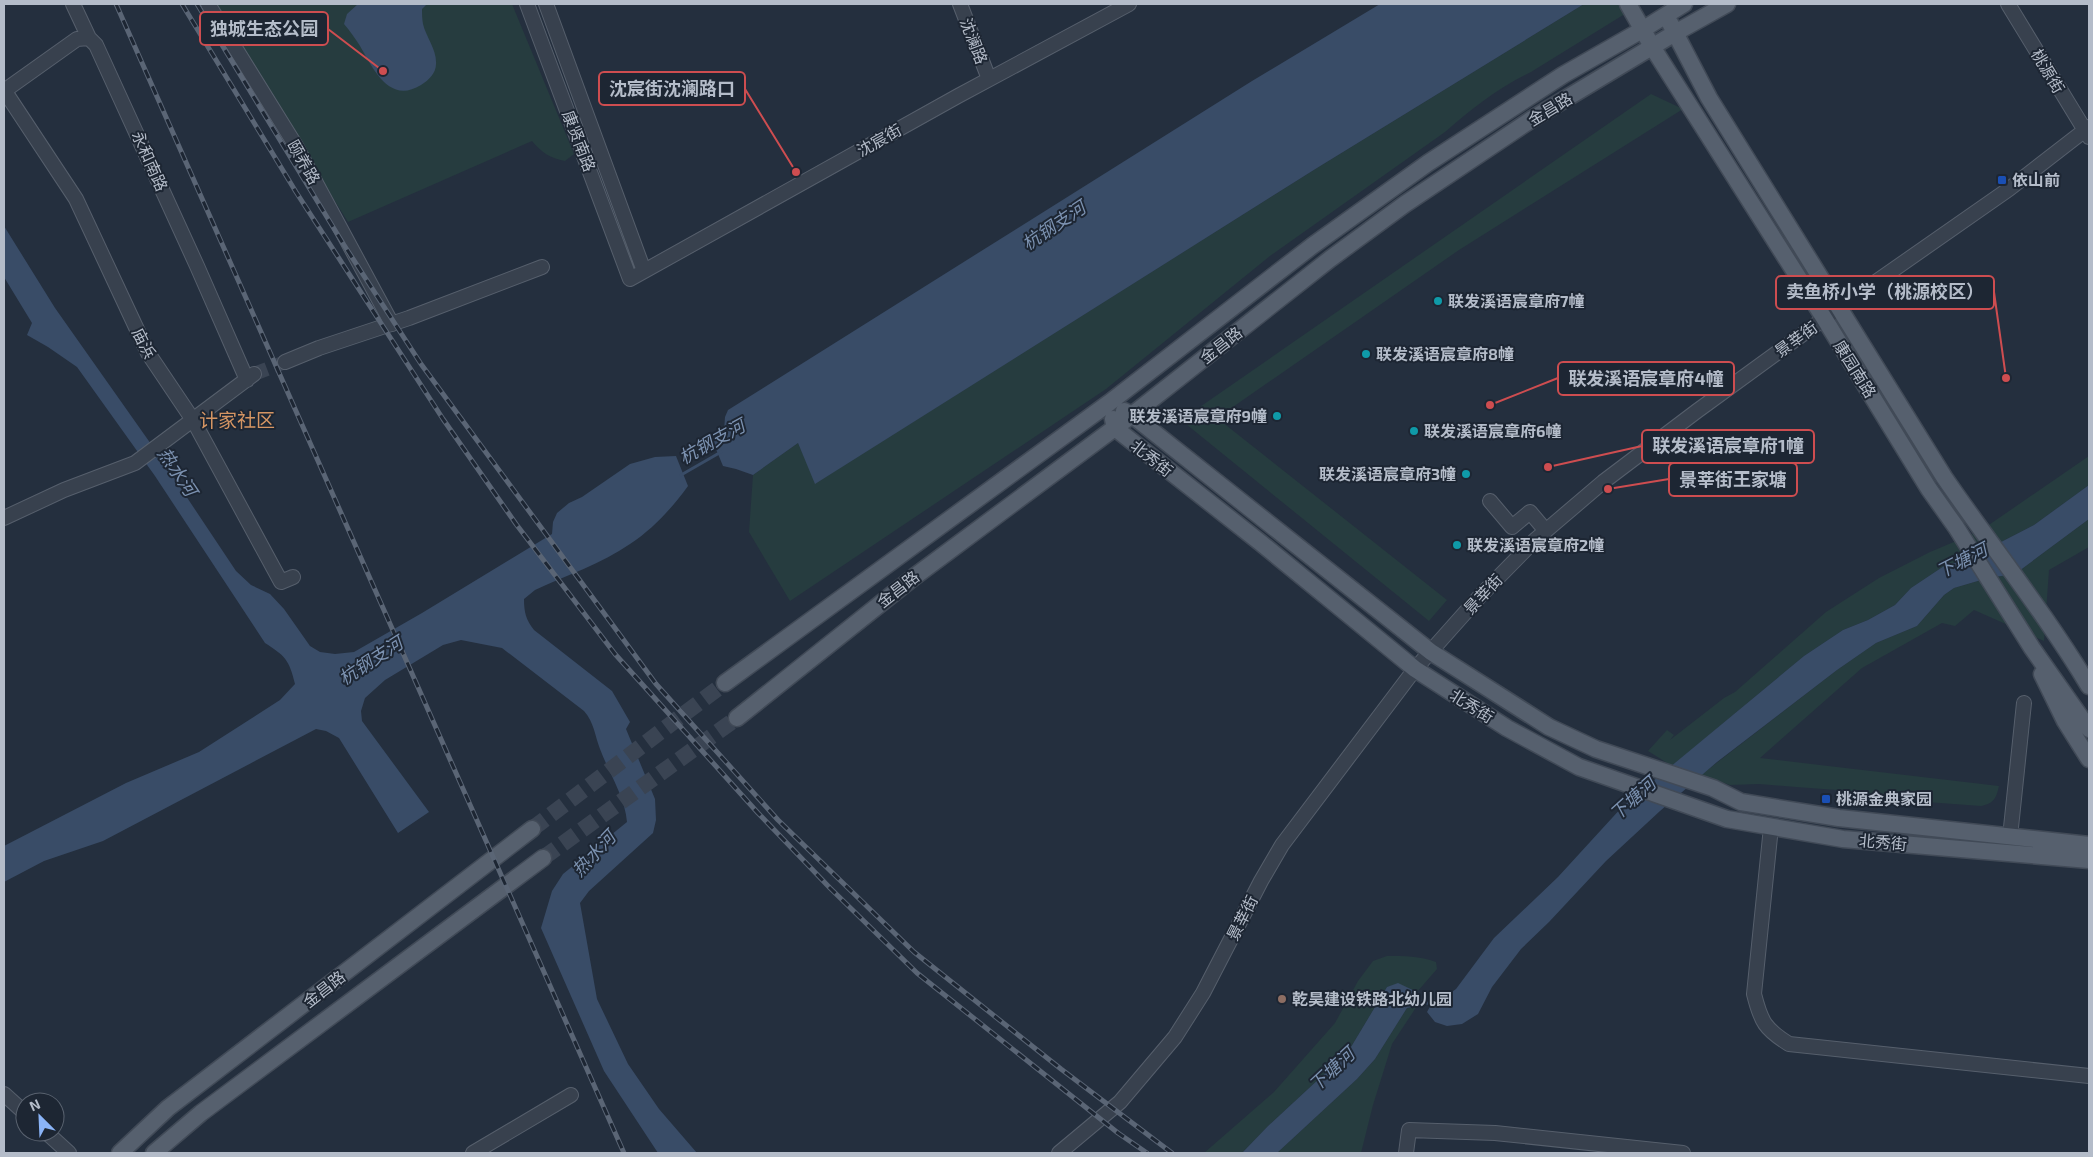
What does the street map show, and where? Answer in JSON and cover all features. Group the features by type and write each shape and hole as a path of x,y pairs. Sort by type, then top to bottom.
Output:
{"main road":[{"name":"康园南路","path":"1628,4 1653,48 1824,318 1929,489 1956,527 2032,648 2089,729"},
{"name":"金昌路","path":"725,683 1109,403 1305,252 1428,163 1563,74 1642,30 1664,9 1684,4"},
{"name":"金昌路","path":"737,718 914,577 1115,428 1330,259 1405,204 1532,119 1653,48 1675,32 1727,4"},
{"name":"康园南路","path":"1664,9 1709,98 1944,477 1971,517 2015,574 2089,686"},
{"name":"北秀街","path":"1109,403 1132,415 1431,652 1549,727 1596,749 1701,784 1741,802 1839,818 2010,837 2085,842"},
{"name":"北秀街","path":"1109,403 1115,428 1261,543 1414,669 1507,728 1579,767 1637,789 1727,819 1843,839 2089,860"},
{"path":"2032,648 2044,680 2065,721 2089,759"},
{"name":"金昌路","path":"120,1153 168,1108 532,829"},
{"name":"金昌路","path":"154,1153 201,1113 543,858"}],"street":[{"name":"永和南路","path":"73,4 120,95 251,377 193,420"},
{"name":"颐养路","path":"208,4 300,155 392,324"},
{"name":"康贤南路","path":"546,4 644,271"},
{"name":"沈澜路","path":"960,4 989,79"},
{"name":"沈宸街","path":"630,279 989,79 1129,4"},
{"name":"桃源街","path":"2008,4 2088,132"},
{"name":"康贤南路","path":"530,5 630,279"},
{"path":"4,90 77,39 89,38"},
{"name":"庙浜","path":"4,90 76,199 148,353 193,420 281,582 293,577"},
{"name":"景莘街","path":"1059,1153 1120,1102 1174,1037 1203,993 1261,880 1282,845 1414,669 1480,596 1546,531 1604,482 1824,318 2088,132"},
{"path":"285,362 542,267"},
{"path":"4,518 64,490 134,463 193,420"},
{"path":"1490,501 1512,527 1530,512 1546,531"},
{"path":"2010,837 2024,703"},
{"path":"1771,827 1754,994 1759,1016 1772,1033 1789,1044 2089,1076"},
{"path":"4,1094 15,1104"},
{"path":"473,1153 571,1095"},
{"path":"1406,1153 1409,1130 1495,1133 1683,1153"},
{"path":"57,1142 69,1153"}],"green space":[{"path":"212,4 512,4 574,154 565,161 560,160 551,157 539,149 532,141 348,222"},
{"path":"1584,4 1641,4 1486,99 1445,132 1270,256 1106,389 790,601 749,532 753,475 798,443 816,483 1317,168"},
{"path":"1651,94 1683,109 1459,250 1217,418 1447,600 1429,621 1181,420"},
{"path":"2089,456 2089,485 2034,525 1970,558 1944,566 1911,588 1895,605 1868,620 1843,630 1804,656 1672,766 1648,751 1667,730 1674,735 1670,740 1724,698 1735,692 1826,612 1879,578 1930,552 1980,531"},
{"path":"2089,519 2089,547 2049,570 2044,641 1974,610 1955,626 1942,623 1862,668 1760,758 1999,786 1992,802 1981,806 1886,799 1851,791 1759,784 1730,785 1701,775 1837,670 1876,643 1917,626 1944,595 1954,588 1988,578 2015,574"},
{"path":"1387,956 1430,960 1436,962 1437,969 1417,992 1398,984 1387,987 1348,1052 1268,1126 1242,1153 1204,1153 1274,1092 1335,1023 1358,981 1373,961"},
{"path":"1417,1006 1392,1044 1373,1105 1361,1153 1277,1153 1357,1079 1375,1059 1407,1008"}],"water":[{"path":"358,4 427,4 422,9 424,29 436,59 435,70 429,79 410,90 400,90 391,87 383,81 344,24 347,14"},
{"path":"1380,4 1584,4 1317,168 815,484 798,443 753,475 723,466 713,442 724,431 725,417 728,410 1252,81"},
{"name":"热水河","path":"4,226 55,308 158,454 236,571 251,585 270,594 284,609 310,646 320,652 335,654 354,652 552,534 553,522 557,513 569,503 582,497 630,464 655,457 676,456 688,486 654,525 619,551 584,569 535,590 524,599 524,604 527,619 534,630 612,691 630,722 626,729 655,799 656,820 653,833 589,891 580,903 597,999 628,1064 659,1109 697,1153 658,1153 604,1071 541,928 552,891 563,874 627,822 626,813 620,794 598,744 592,724 584,711 502,648 461,640 443,645 385,680 365,698 361,711 362,721 429,812 398,833 339,738 326,731 316,729 103,841 44,861 4,882 4,846 126,783 199,752 280,700 295,684 288,663 277,651 265,643 155,476 77,367 27,335 32,323 4,277"},
{"path":"2089,485 2089,519 2015,574 1988,578 1954,588 1944,595 1917,626 1876,643 1837,670 1717,762 1606,861 1521,949 1492,987 1478,1014 1462,1024 1447,1026 1435,1022 1427,1012 1434,999 1442,999 1456,989 1494,938 1558,877 1623,806 1804,656 1843,630 1868,620 1895,605 1911,588 1944,566 1970,558 2034,525"},
{"path":"1398,983 1417,992 1417,1006 1407,1008 1375,1059 1357,1079 1277,1153 1242,1153 1268,1126 1348,1052 1387,987"}],"waterway":[{"name":"杭钢支河","path":"681,475 721,452"},
{"name":"下塘河","path":"1415,1000 1435,1005"}],"tunnel":[{"path":"254,374 285,362"},
{"path":"532,829 725,683"},
{"path":"543,858 737,718"}],"railway":[{"path":"116,4 624,1153"},
{"path":"182,4 296,192 443,419 516,524 615,654 758,813 830,888 917,973 1118,1133 1147,1153"},
{"path":"197,4 344,245 421,364 656,684 778,820 914,952 1061,1069 1172,1153"}],"place":[{"name":"独城生态公园","path":"383,71"},
{"name":"沈宸街沈澜路口","path":"796,172"},
{"name":"依山前","path":"2002,180"},
{"name":"联发溪语宸章府7幢","path":"1438,301"},
{"name":"联发溪语宸章府8幢","path":"1366,354"},
{"name":"卖鱼桥小学（桃源校区）","path":"2006,378"},
{"name":"联发溪语宸章府4幢","path":"1490,405"},
{"name":"联发溪语宸章府9幢","path":"1277,416"},
{"name":"联发溪语宸章府6幢","path":"1414,431"},
{"name":"联发溪语宸章府1幢","path":"1548,467"},
{"name":"联发溪语宸章府3幢","path":"1466,474"},
{"name":"景莘街王家塘","path":"1608,489"},
{"name":"联发溪语宸章府2幢","path":"1457,545"},
{"name":"桃源金典家园","path":"1826,799"},
{"name":"乾昊建设铁路北幼儿园","path":"1282,999"}],"district":[{"name":"计家社区","path":"237,420"}]}
